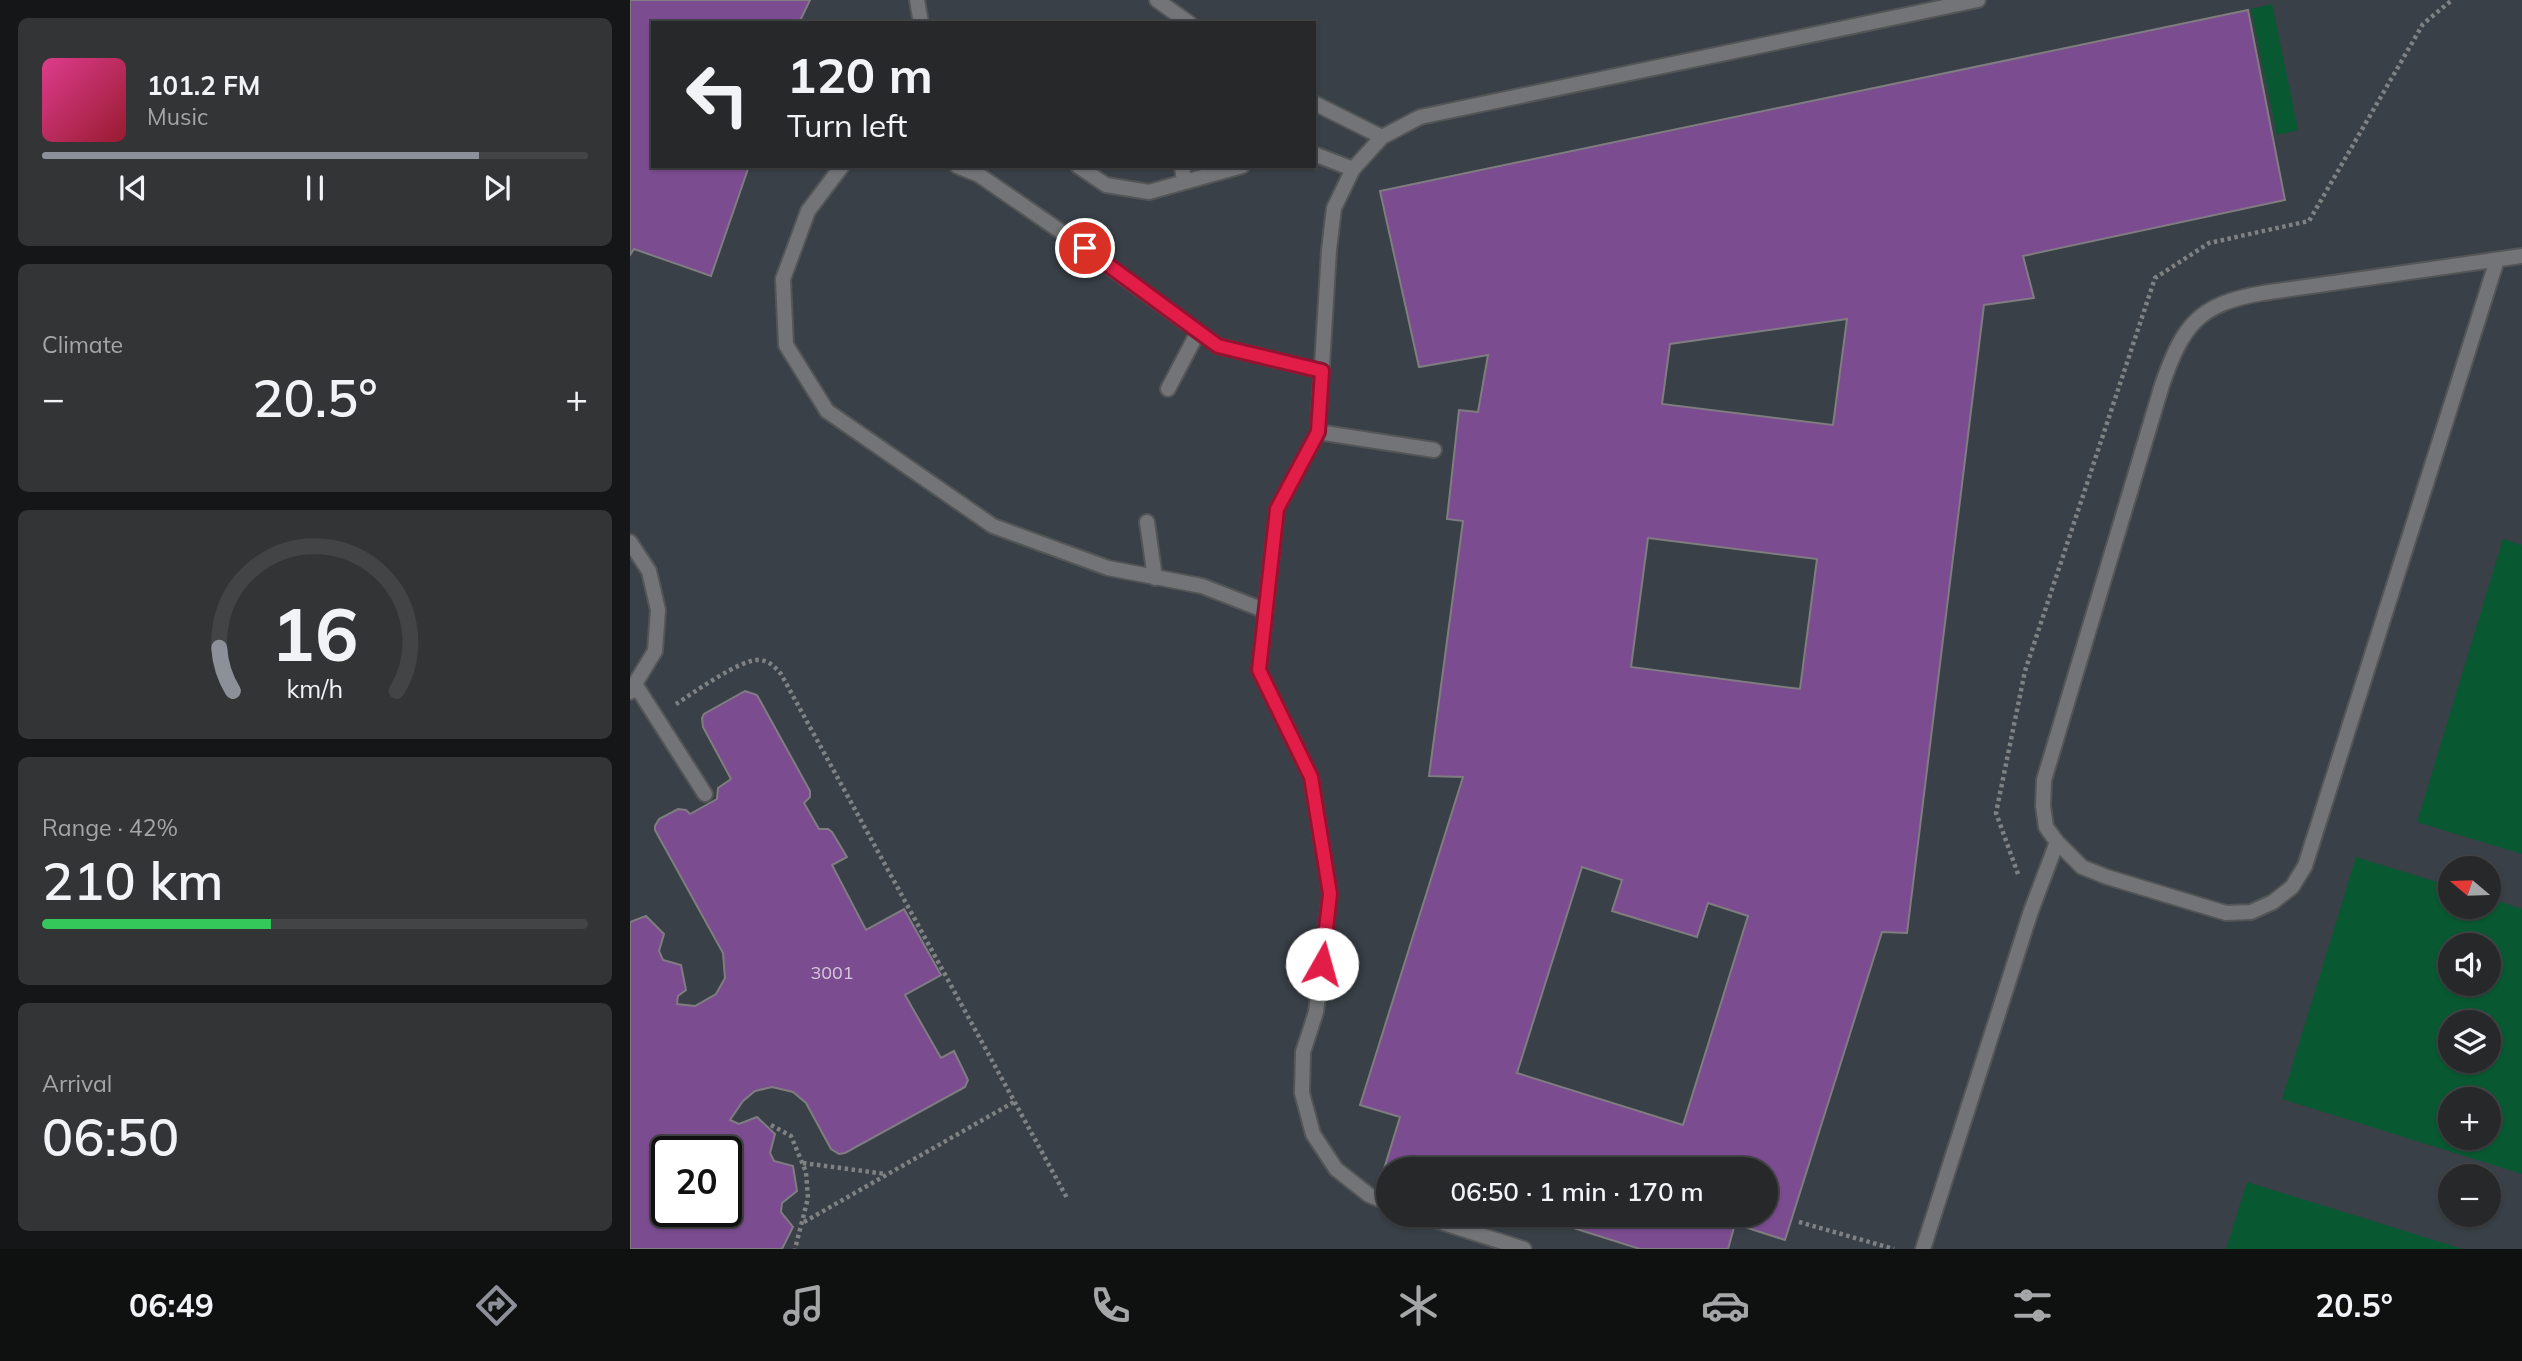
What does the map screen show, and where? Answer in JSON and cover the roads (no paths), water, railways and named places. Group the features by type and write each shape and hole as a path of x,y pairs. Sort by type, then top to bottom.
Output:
{"lane":[{"path":"917,0 921,21"},
{"path":"1157,0 1186,21"},
{"path":"1376,1198 1368,1195 1336,1169 1313,1134 1302,1093 1303,1052 1316,1012 1330,894 1311,777 1259,670 1277,509 1318,432 1334,208 1353,169 1382,137 1420,117 1978,0"},
{"path":"1316,104 1382,137"},
{"path":"1316,155 1353,169"},
{"path":"840,168 808,211 783,279 786,345 827,411 993,527 1108,568 1202,586 1266,611"},
{"path":"962,168 979,174 1218,346 1322,371"},
{"path":"1081,168 1106,185 1149,192 1235,168"},
{"path":"1182,168 1184,182"},
{"path":"2497,260 2305,866 2292,887 2273,902 2251,912 2226,913 2082,867 2046,827 2043,806 2044,780 2160,393 2174,351 2185,331 2207,311 2233,298 2522,256"},
{"path":"1168,389 1198,332"},
{"path":"1318,432 1434,450"},
{"path":"1147,522 1155,578"},
{"path":"630,542 649,571 658,610 655,651 633,688 705,794"},
{"path":"1923,1249 2031,911 2057,842"},
{"path":"1456,1227 1524,1249"}]}
